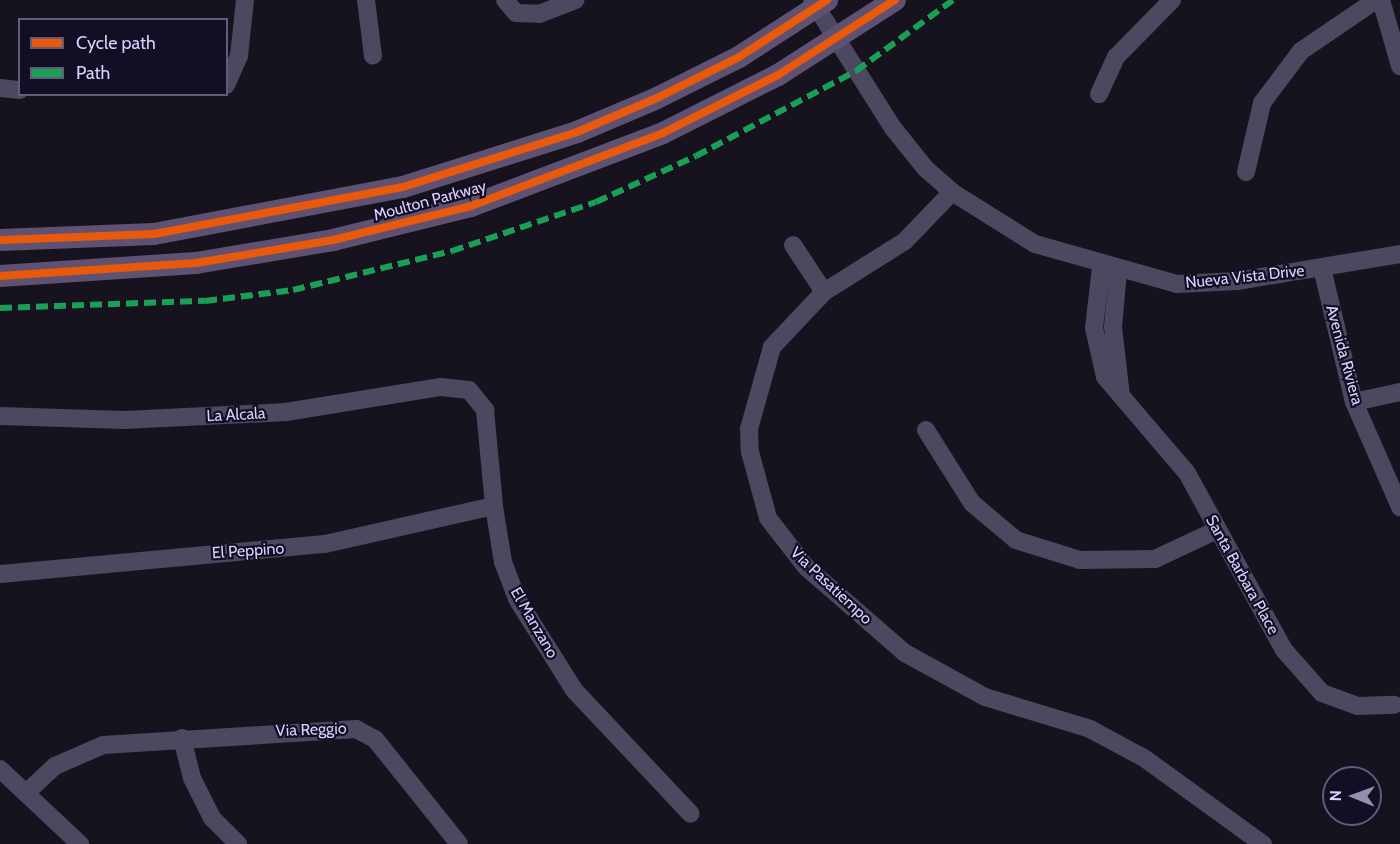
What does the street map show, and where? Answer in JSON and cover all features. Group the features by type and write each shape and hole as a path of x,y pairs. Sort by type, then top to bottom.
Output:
{"main road":[{"name":"Moulton Parkway","path":"0,276 196,263 333,240 471,206 663,133 778,75 895,0"},
{"name":"Moulton Parkway","path":"0,240 154,234 403,187 577,132 657,98 738,57 818,2"}],"street":[{"path":"228,83 239,56 245,0"},
{"path":"366,0 373,56"},
{"path":"510,6 539,14 575,0"},
{"path":"1099,94 1116,57 1172,0"},
{"path":"1246,172 1262,103 1301,51 1376,0"},
{"path":"1381,0 1400,66"},
{"name":"Nueva Vista Drive","path":"818,2 893,128 952,192 1035,244 1110,269 1178,284 1322,268 1400,254"},
{"path":"0,88 18,90"},
{"name":"Via Pasatiempo","path":"952,192 905,241 824,292 772,347 750,429 756,483 784,543 905,653 985,697 1090,729 1117,743 1263,844"},
{"path":"793,245 824,292"},
{"name":"Avenida Riviera","path":"1322,268 1354,402 1400,507"},
{"name":"Santa Barbara Place","path":"1110,269 1108,347 1120,396 1187,473 1284,650 1322,693 1358,706 1394,705"},
{"name":"La Alcala","path":"0,416 124,420 286,412 441,387 469,390"},
{"name":"El Manzano","path":"469,390 485,410 494,506 517,599 574,690 692,814"},
{"path":"1354,402 1400,392"},
{"path":"926,430 972,503 1016,540 1080,560 1155,560 1217,530"},
{"name":"El Peppino","path":"0,574 302,547 494,506"},
{"name":"Via Reggio","path":"26,794 55,766 103,745 325,727 367,732 459,844"},
{"path":"182,738 192,778 212,818 237,844"},
{"path":"0,769 80,844"}],"marked path":[{"path":"0,308 205,301 293,290 452,251 596,202 696,156 856,71 953,0"}],"cycle path":[{"path":"0,240 154,234 403,187 577,132 657,98 739,57 827,0"},
{"path":"0,276 196,263 333,240 471,206 663,133 778,75 895,0"}]}
